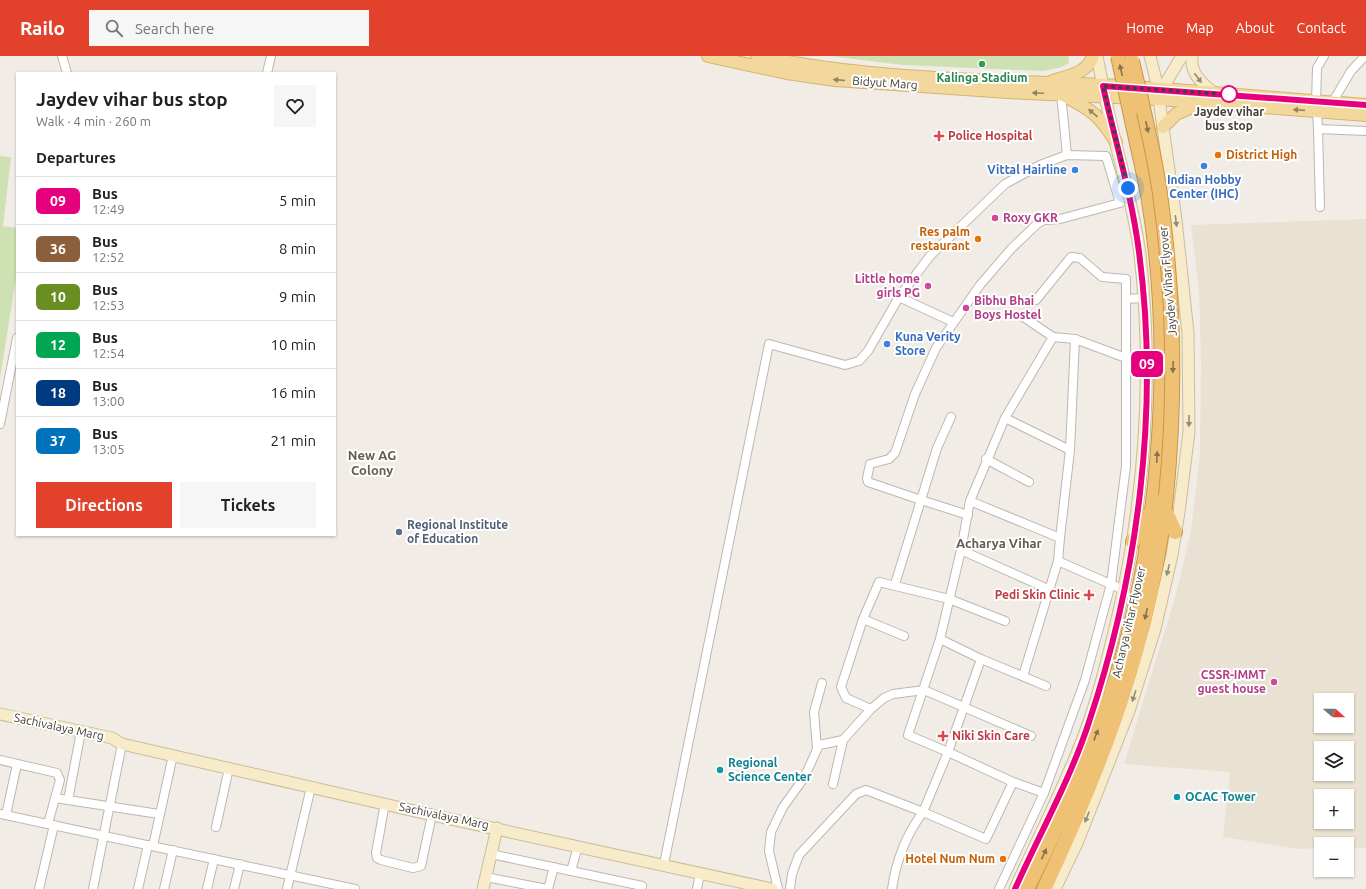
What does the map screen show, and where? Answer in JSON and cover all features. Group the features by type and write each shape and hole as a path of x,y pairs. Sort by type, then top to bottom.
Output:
{"highway":[{"name":"Jaydev Vihar Flyover","path":"1118,56 1144,175 1156,259 1161,359 1157,461 1159,502"},
{"name":"Jaydev Vihar Flyover","path":"1131,56 1160,195 1174,359 1170,458 1159,502"},
{"name":"Acharya vihar Flyover","path":"1044,889 1087,795 1124,694 1145,619 1162,534 1159,502"},
{"path":"1133,542 1159,502"},
{"name":"Acharya vihar Flyover","path":"1027,889 1067,803 1108,701 1133,616 1162,534"}],"main road":[{"name":"Bidyut Marg","path":"708,56 787,73 835,80 1008,92 1061,94 1104,91 1160,92"},
{"name":"Bidyut Marg","path":"757,56 836,70 1046,84 1104,91"},
{"path":"1046,84 1079,72 1091,63 1093,56"},
{"path":"1160,92 1215,94 1316,106 1366,115"},
{"path":"1160,92 1204,102 1316,106 1332,103 1366,106"},
{"path":"1061,94 1092,110 1107,127 1116,142"},
{"path":"1163,127 1176,114 1204,102"}],"street":[{"path":"62,56 68,72"},
{"path":"267,72 272,56"},
{"path":"1015,889 1054,805 1087,727 1105,672 1124,590 1133,542 1145,427 1147,366 1144,298 1133,208 1116,142 1097,56"},
{"path":"1055,889 1078,841 1129,711 1153,637 1162,534 1189,432 1188,333 1160,92 1150,56"},
{"path":"1160,92 1182,56"},
{"path":"1192,56 1194,72 1199,80 1215,94"},
{"path":"1320,207 1316,106 1317,68 1324,56"},
{"path":"1332,103 1351,70 1364,56"},
{"path":"1061,94 1067,155"},
{"path":"1318,129 1366,131"},
{"path":"664,864 769,344 845,365 855,364 868,351 899,297 930,256 1005,184 1040,165 1067,155 1106,156 1120,203 1060,219 1044,220 1037,224 995,267 953,322 936,348 925,369 895,453 889,459 872,462 868,467 867,478 870,484 968,515"},
{"path":"999,889 1042,796 1085,680 1111,584 1126,466 1126,279 1102,277 1076,256 1068,260 1036,300"},
{"path":"899,297 953,322"},
{"path":"1126,300 1144,298"},
{"path":"1022,316 1053,337 1075,339 1126,358"},
{"path":"1053,337 1005,418 986,459 970,501 961,550 940,639 908,736 948,752 1013,782 1042,796 1054,805"},
{"path":"1023,676 1058,561 1070,450 1075,339"},
{"path":"0,424 16,343"},
{"path":"1126,367 1147,366"},
{"path":"895,584 937,448 951,418"},
{"path":"1005,418 1070,450"},
{"path":"986,459 1029,482"},
{"path":"970,501 1060,538"},
{"path":"961,550 1050,590"},
{"path":"1058,561 1124,590"},
{"path":"871,710 846,698 842,687 863,620 879,582 895,584 949,599 1005,621"},
{"path":"863,620 904,636"},
{"path":"940,639 981,660 1046,686"},
{"path":"892,889 906,838 923,812 948,752 981,660"},
{"path":"769,888 769,851 771,832 783,807 804,778 817,748 814,712 822,683"},
{"path":"834,784 843,740 884,698 893,694 924,690 1031,736"},
{"name":"Sachivalaya Marg","path":"0,714 112,738 119,743 432,815 664,864 769,888"},
{"name":"Sachivalaya Marg","path":"0,721 111,745 119,743"},
{"path":"68,800 80,738"},
{"path":"817,748 824,743 843,740"},
{"path":"93,889 105,836 119,743"},
{"path":"138,889 151,846 173,755"},
{"path":"0,761 57,773 60,780 55,798 39,889"},
{"path":"17,764 3,815 291,875 334,887 355,889"},
{"path":"216,827 229,768"},
{"path":"790,889 792,874 799,855 861,790 870,791 986,839 1013,782"},
{"path":"287,889 311,787"},
{"path":"55,798 159,814"},
{"path":"385,803 376,853 377,858 381,860 413,868 421,866 432,815"},
{"path":"483,889 497,828"},
{"path":"571,871 578,846"},
{"path":"164,889 173,850"},
{"path":"491,854 642,886 641,889"},
{"path":"207,889 214,859"},
{"path":"234,889 240,864"},
{"path":"486,877 548,889 554,868"},
{"path":"696,889 700,873"}],"shaded area":[{"path":"1366,219 1366,848 1354,848 1354,837 1314,837 1314,848 1300,849 1223,837 1230,772 1124,764 1175,598 1191,531 1200,455 1201,364 1199,291 1191,225"}],"green space":[{"name":"Kalinga Stadium","path":"830,56 1068,56 1069,63 1062,67 1043,71 902,65"},
{"path":"0,156 11,157 3,226 16,228 16,278 0,378"}],"bus line":[{"name":"09","path":"1015,889 1058,796 1087,727 1105,672 1136,530 1145,427 1147,355 1144,298 1140,254 1133,208 1110,121 1103,86 1158,88 1215,94 1366,105"}],"place":[{"name":"Kalinga Stadium","path":"982,64"},
{"name":"Jaydev vihar bus stop","path":"1229,94"},
{"name":"Police Hospital","path":"939,136"},
{"name":"District High","path":"1218,155"},
{"name":"Indian Hobby Center (IHC)","path":"1204,166"},
{"name":"Vittal Hairline","path":"1075,170"},
{"name":"Roxy GKR","path":"995,218"},
{"name":"Res palm restaurant","path":"978,239"},
{"name":"Little home girls PG","path":"928,286"},
{"name":"Bibhu Bhai Boys Hostel","path":"966,308"},
{"name":"Kuna Verity Store","path":"887,344"},
{"name":"Regional Institute of Education","path":"399,532"},
{"name":"Pedi Skin Clinic","path":"1089,595"},
{"name":"CSSR-IMMT guest house","path":"1274,682"},
{"name":"Niki Skin Care","path":"943,736"},
{"name":"Regional Science Center","path":"720,770"},
{"name":"OCAC Tower","path":"1177,797"},
{"name":"Hotel Num Num","path":"1003,859"}],"district":[{"name":"New AG Colony","path":"372,462"},
{"name":"Acharya Vihar","path":"999,543"}],"route":[{"path":"1128,188 1110,121 1103,86 1158,88 1237,95 1229,94"}]}
